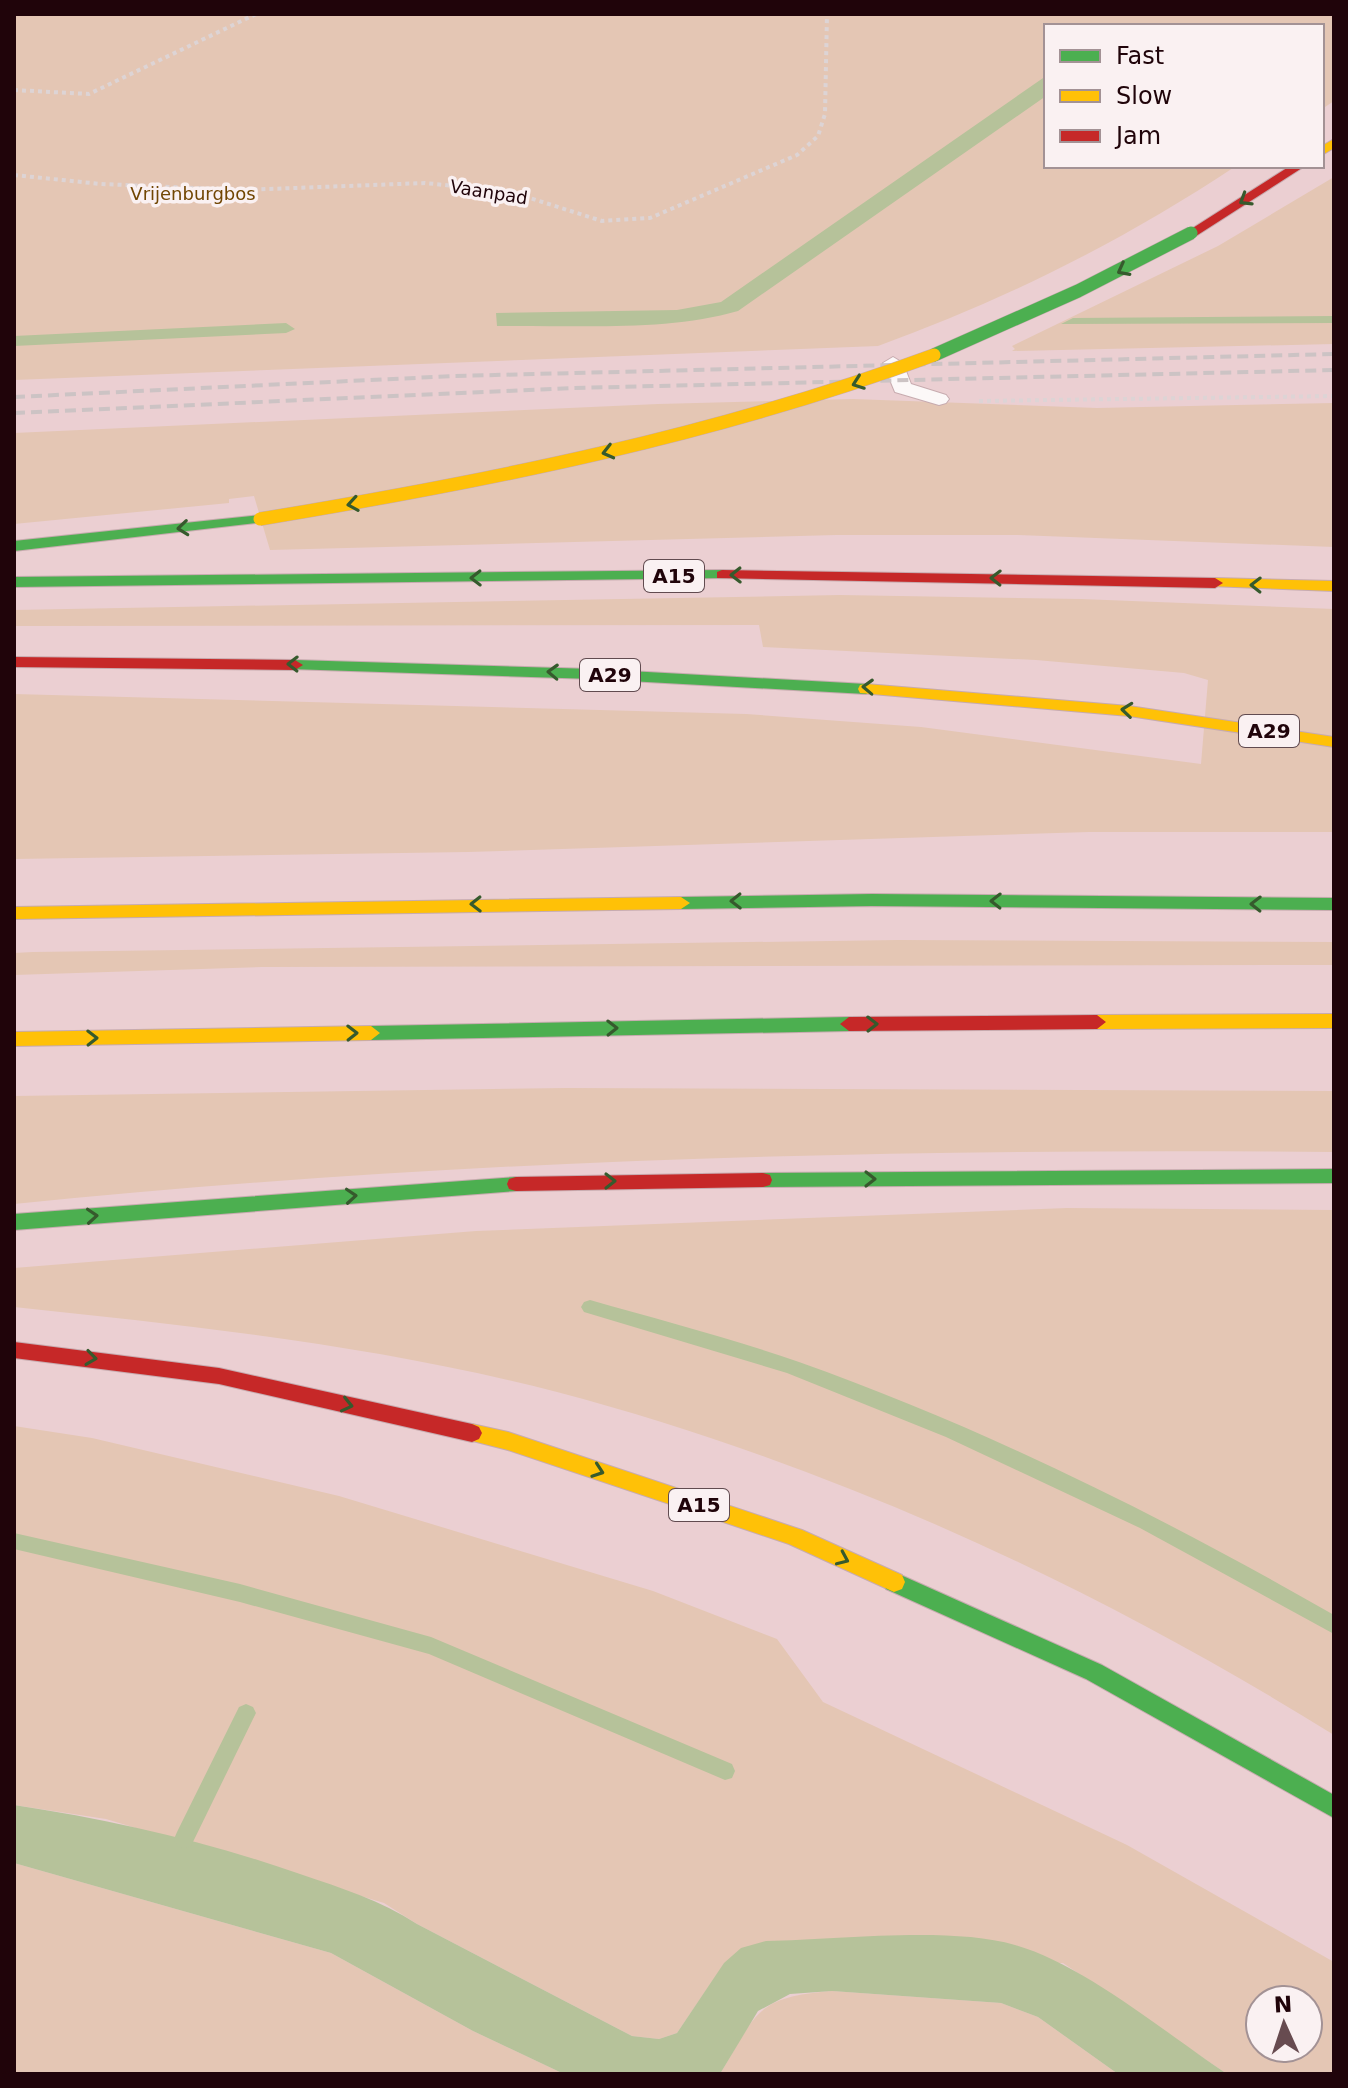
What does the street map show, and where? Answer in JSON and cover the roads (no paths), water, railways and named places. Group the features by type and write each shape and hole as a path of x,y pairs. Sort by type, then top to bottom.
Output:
{"highway":[{"path":"14,546 260,519 440,490 720,428 880,375 1032,315 1191,233 1296,168"},
{"name":"A15","path":"14,582 828,574 1334,586"},
{"name":"A29","path":"14,662 288,664 675,677 883,688 1205,720 1334,742"},
{"path":"14,913 872,900 1334,904"},
{"path":"14,1039 962,1022 1334,1021"},
{"path":"14,1222 546,1182 1334,1176"},
{"name":"A15","path":"14,1350 219,1376 508,1441 795,1537 1094,1672 1334,1807"}],"lane":[{"path":"893,363 902,388 939,399"}],"waterway":[{"path":"590,1307 793,1368 953,1432 1147,1523 1334,1625"},
{"path":"14,1541 240,1593 431,1646 725,1771"},
{"path":"184,1839 246,1713"}],"railway":[{"path":"14,397 455,376 1334,354"},
{"path":"14,413 573,388 1334,370"}],"park label":[{"name":"Vrijenburgbos","path":"193,193"}]}
